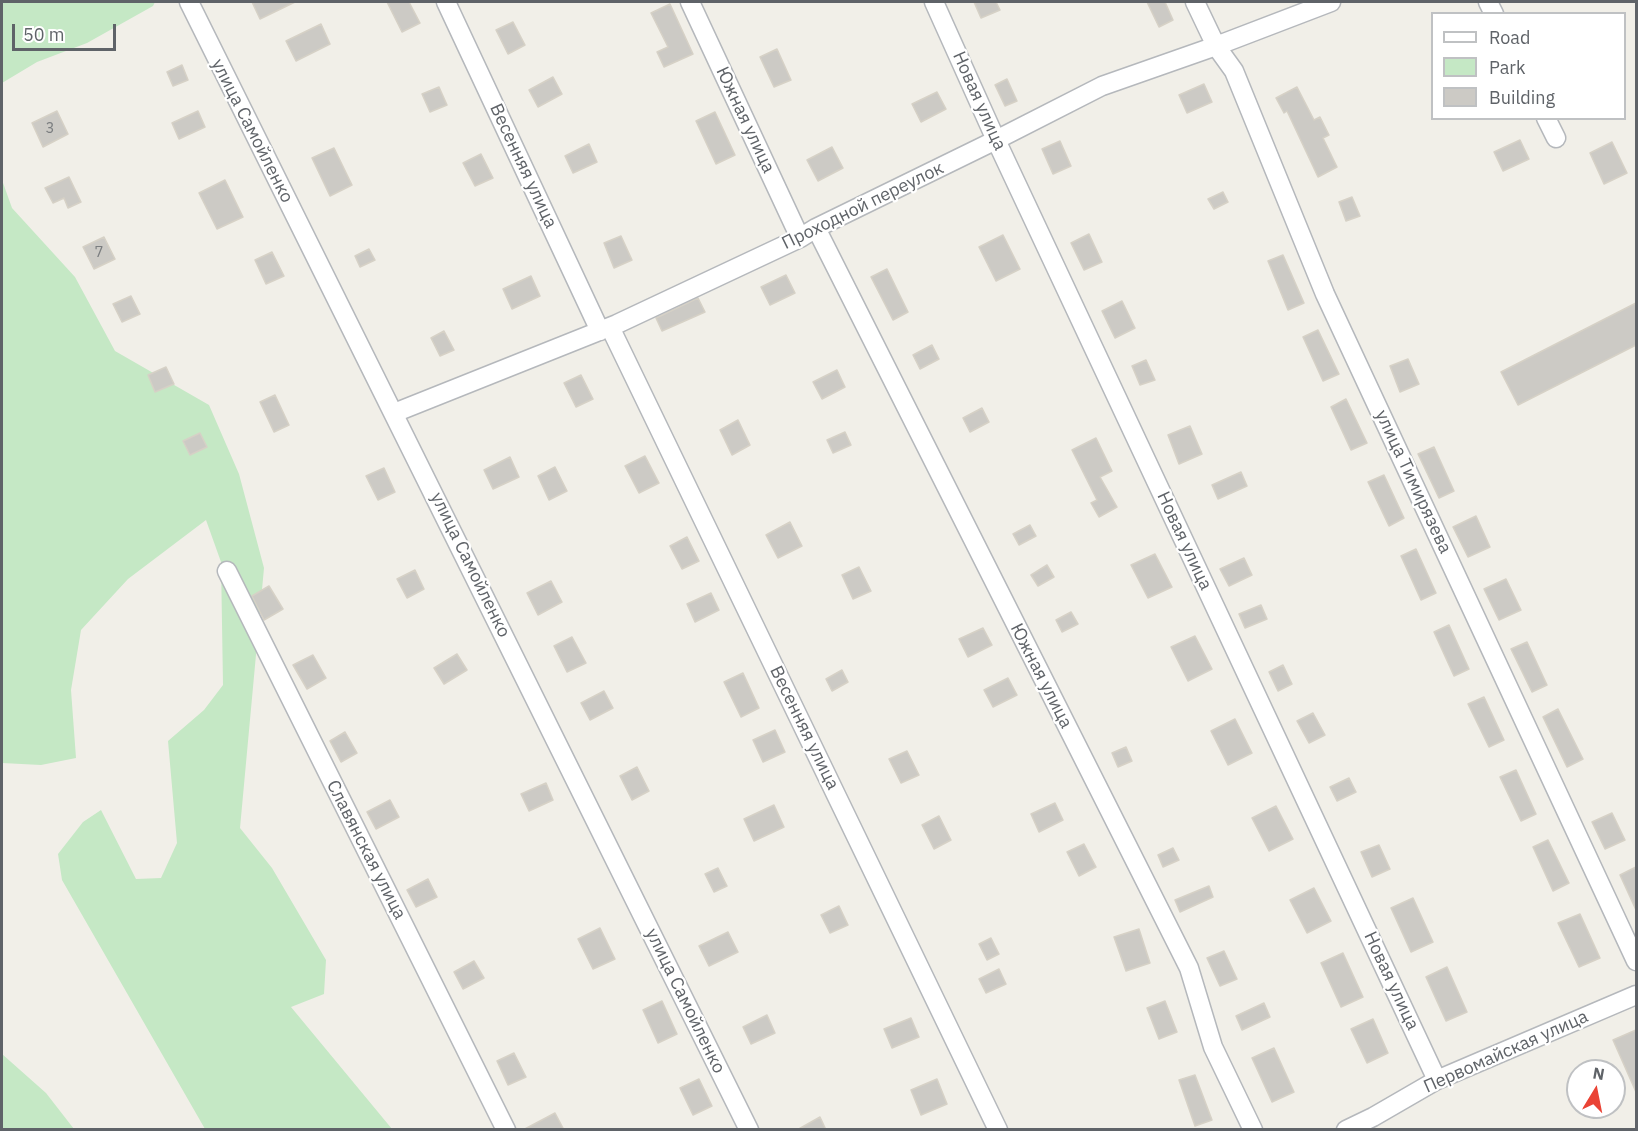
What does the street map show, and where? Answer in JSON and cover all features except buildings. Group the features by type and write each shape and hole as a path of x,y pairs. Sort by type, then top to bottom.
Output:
{"street":[{"name":"улица Самойленко","path":"189,2 749,1130"},
{"name":"Весенняя улица","path":"446,2 998,1130"},
{"name":"Южная улица","path":"690,2 800,238"},
{"name":"Новая улица","path":"934,2 996,140 1437,1080"},
{"name":"улица Тимирязева","path":"1195,2 1216,46 1234,71 1325,294 1636,961"},
{"name":"Проходной переулок","path":"394,413 605,329 800,238 1102,86 1331,2"},
{"path":"1547,120 1556,138"},
{"name":"Южная улица","path":"816,228 1189,968 1213,1047 1253,1130"},
{"name":"Славянская улица","path":"227,571 506,1130"},
{"name":"Первомайская улица","path":"1346,1130 1376,1123 1437,1080 1636,995"}],"green space":[{"path":"2,2 155,2 153,6 87,43 37,62 2,83"},
{"path":"2,180 12,208 75,277 115,351 209,405 239,474 264,568 240,828 272,868 326,960 324,994 291,1007 392,1129 205,1129 62,880 58,854 83,822 101,810 136,879 161,878 177,843 168,741 204,710 223,685 221,562 206,520 128,579 81,630 71,690 76,758 41,765 2,763"},
{"path":"2,1054 46,1093 74,1129 2,1129"}]}
